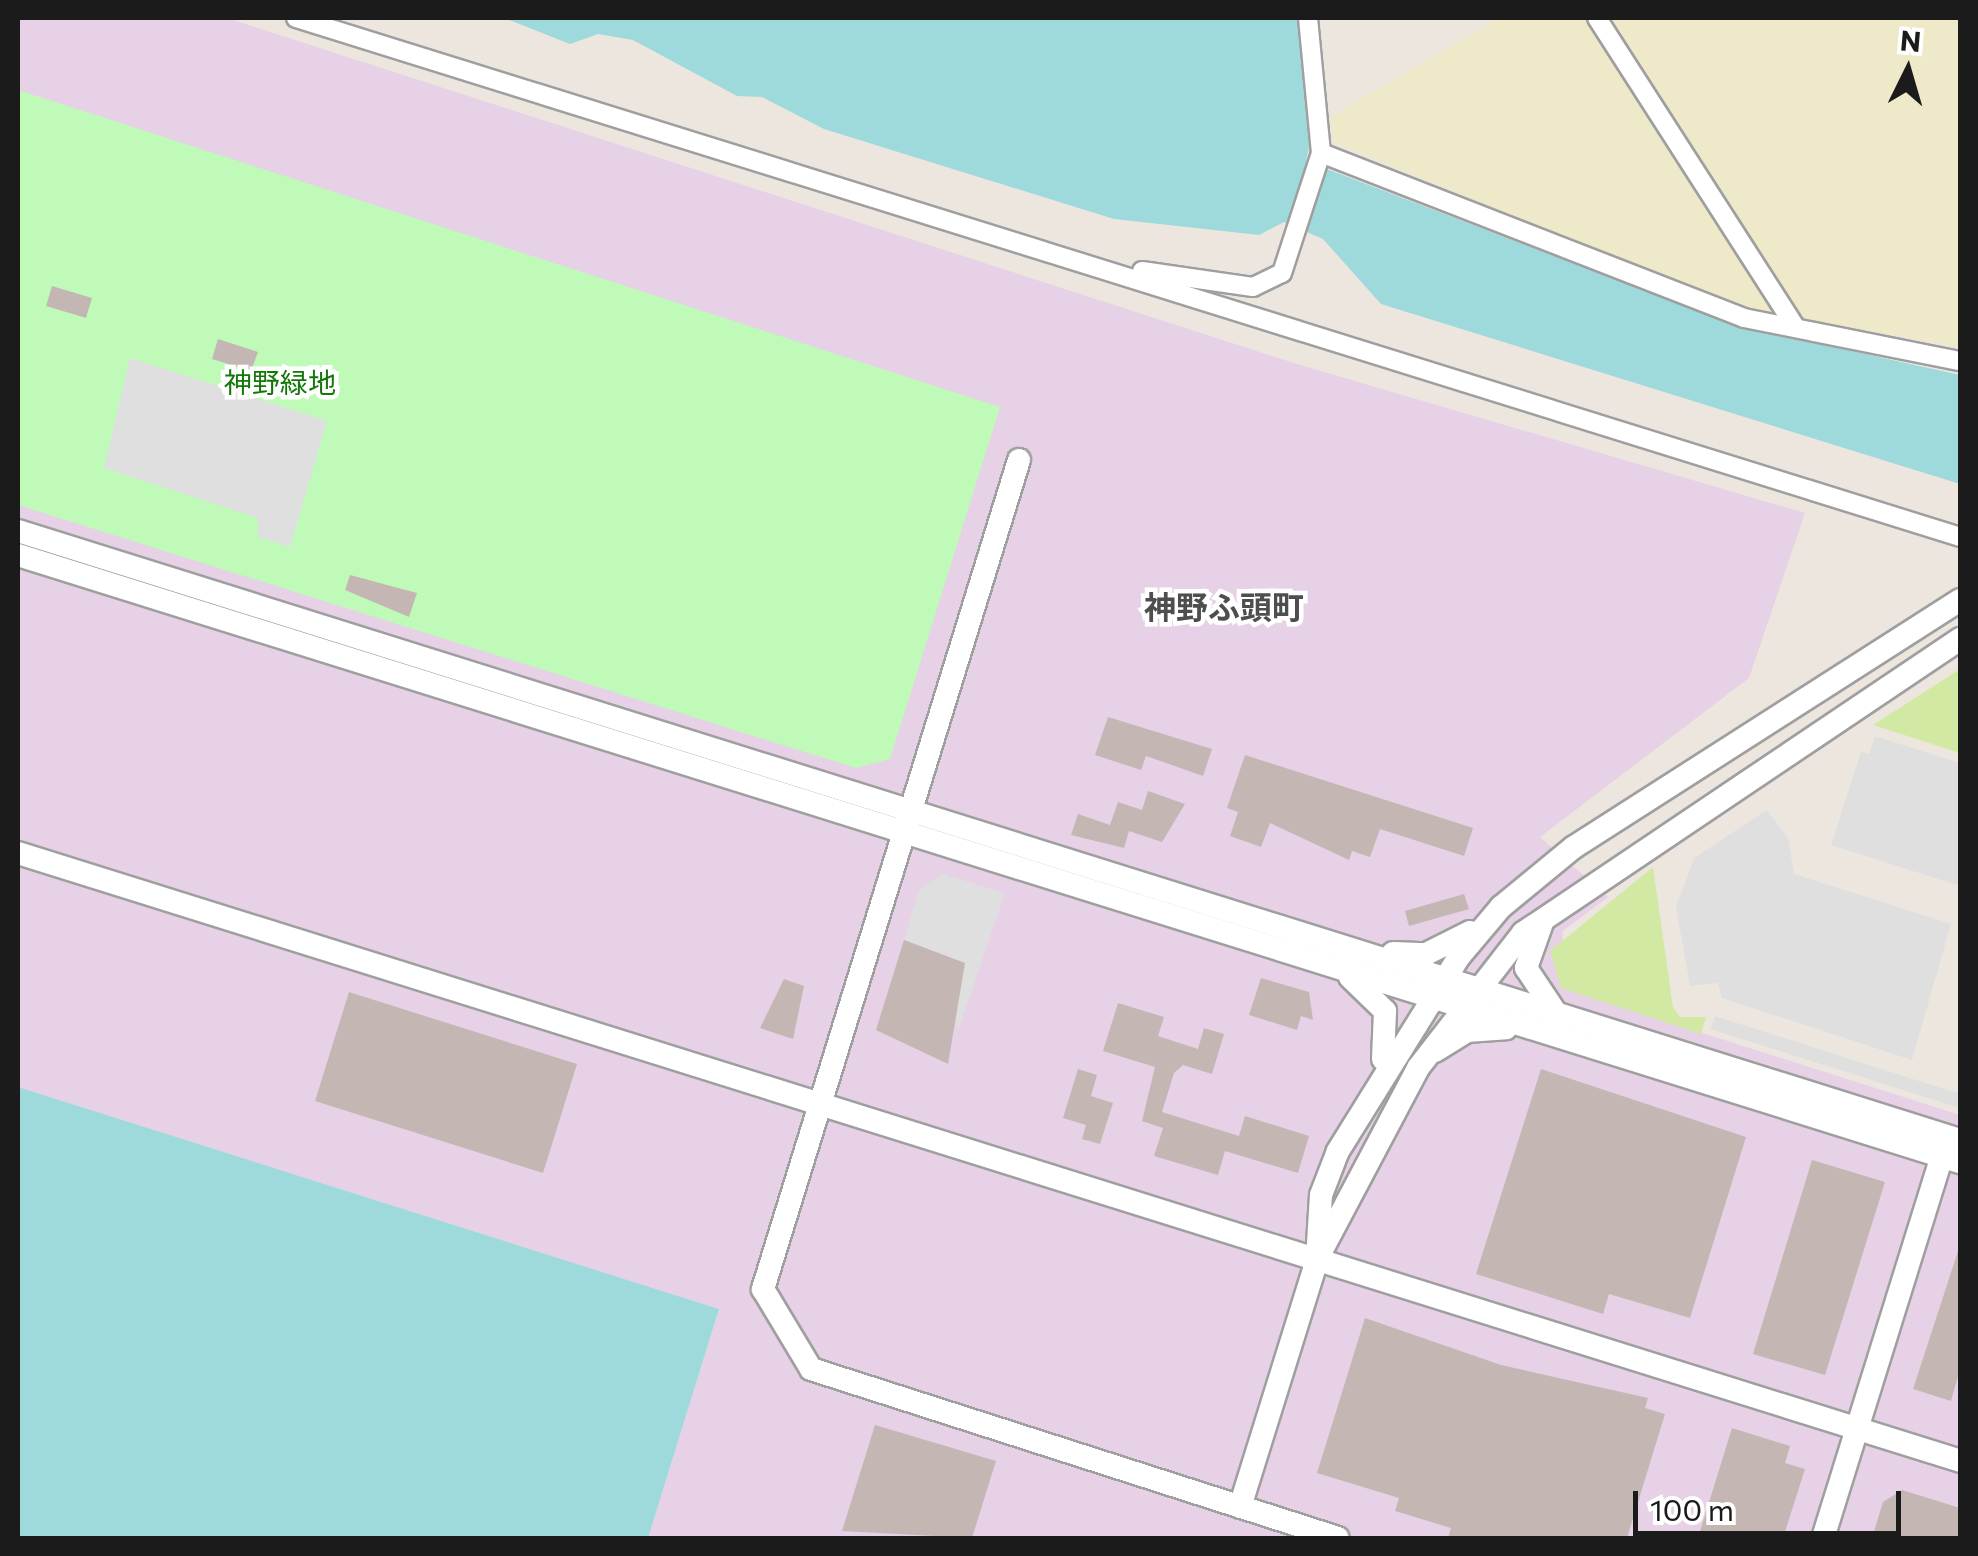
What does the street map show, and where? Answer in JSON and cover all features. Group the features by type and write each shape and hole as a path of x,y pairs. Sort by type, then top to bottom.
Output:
{"street":[{"path":"296,18 1960,537"},
{"path":"1103,267 1266,287 1282,273 1318,157 1308,18"},
{"path":"1597,18 1795,327"},
{"path":"1318,157 1582,260 1795,327 1960,362"},
{"path":"1019,460 763,1276 811,1369 1338,1538"},
{"path":"18,531 908,821 1953,1149 1823,1538"},
{"path":"18,555 908,821"},
{"path":"1335,955 1426,954 1501,907 1574,847 1960,600"},
{"path":"1317,1260 1354,1206 1418,1068 1466,996 1546,913 1960,638"},
{"path":"18,853 1960,1460"},
{"path":"1240,1507 1317,1260 1321,1195 1382,1068 1438,987 1501,907"},
{"path":"1546,913 1528,979 1565,1028"},
{"path":"1335,955 1385,1011 1382,1068"},
{"path":"1418,1068 1444,1042 1478,1028 1565,1028"}],"shaded area":[{"path":"18,18 227,18 1297,364 1805,513 1749,678 1540,837 1608,897 1563,931 1561,988 1960,1115 1960,1538 648,1538 719,1309 18,1087"},
{"path":"1499,18 1960,18 1960,347 1731,306 1334,142 1330,117"},
{"path":"130,358 327,421 290,547 258,537 258,518 104,468"},
{"path":"1875,736 1960,763 1960,886 1831,845 1861,752 1869,754"},
{"path":"1767,810 1788,838 1794,874 1951,924 1912,1060 1722,998 1718,983 1690,986 1676,907 1694,858"},
{"path":"943,874 1005,893 958,1031 953,1004 965,963 904,940 918,891"},
{"path":"1715,1016 1960,1094 1960,1108 1710,1029"}],"green space":[{"name":"神野緑地","path":"18,90 1000,407 890,759 856,768 18,505"},
{"path":"1960,669 1960,753 1873,725"},
{"path":"1653,867 1673,1007 1680,1017 1706,1017 1701,1034 1561,988 1550,951"}],"water":[{"path":"504,18 1302,18 1313,130 1306,161 1734,325 1960,375 1960,484 1381,304 1323,239 1284,222 1259,235 1114,219 824,129 762,97 737,96 633,40 598,34 570,44"},
{"path":"18,1087 719,1309 648,1538 18,1538"}],"building":[{"path":"52,286 92,298 86,318 46,306"},
{"path":"218,339 258,352 251,371 212,359"},
{"path":"350,575 417,593 409,617 345,590"},
{"path":"1108,717 1212,749 1203,776 1146,756 1141,770 1095,755"},
{"path":"1245,755 1473,828 1464,856 1380,829 1370,857 1352,851 1349,860 1270,823 1261,847 1230,836 1238,812 1227,808"},
{"path":"1148,791 1185,804 1162,842 1129,831 1124,848 1071,835 1078,814 1110,825 1118,802 1142,810"},
{"path":"1464,894 1469,909 1409,926 1405,911"},
{"path":"904,940 965,963 948,1064 876,1030"},
{"path":"1261,978 1309,992 1313,1020 1301,1016 1297,1030 1249,1015"},
{"path":"784,979 804,986 793,1039 760,1028"},
{"path":"349,992 577,1064 543,1173 315,1101"},
{"path":"1118,1003 1164,1017 1158,1036 1198,1049 1204,1028 1224,1034 1212,1074 1183,1065 1174,1073 1162,1112 1239,1136 1245,1116 1309,1136 1298,1173 1225,1151 1218,1175 1154,1156 1163,1128 1142,1121 1155,1067 1103,1051"},
{"path":"1078,1069 1097,1075 1091,1096 1113,1103 1100,1144 1082,1139 1086,1125 1063,1118"},
{"path":"1541,1069 1746,1137 1690,1318 1609,1294 1603,1314 1476,1274"},
{"path":"1812,1160 1885,1182 1825,1375 1753,1354"},
{"path":"1960,1245 1960,1369 1951,1401 1913,1389"},
{"path":"1365,1318 1501,1365 1648,1398 1645,1408 1665,1414 1627,1538 1448,1538 1451,1528 1395,1511 1399,1498 1317,1473"},
{"path":"875,1425 996,1461 972,1538 842,1531"},
{"path":"1732,1428 1790,1446 1785,1463 1805,1469 1783,1538 1698,1538"},
{"path":"1902,1490 1960,1508 1960,1538 1872,1538 1883,1502"}],"district":[{"name":"神野ふ頭町","path":"1224,606"}]}
